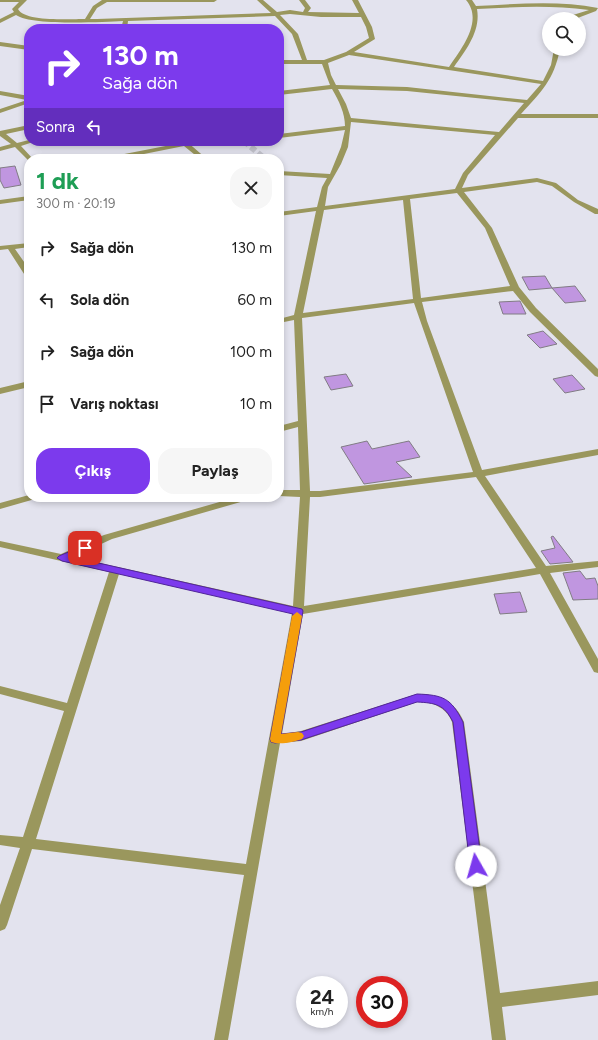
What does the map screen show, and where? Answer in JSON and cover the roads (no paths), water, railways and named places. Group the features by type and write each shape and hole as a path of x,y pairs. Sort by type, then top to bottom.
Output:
{"street":[{"path":"0,0 24,0"},
{"path":"16,13 15,9 24,0"},
{"path":"86,21 95,7 105,0 214,0"},
{"path":"260,0 295,34 305,62"},
{"path":"302,0 308,8 305,13"},
{"path":"284,62 325,62 348,53 372,39 369,27 355,0"},
{"path":"451,68 465,47 476,23 474,8 469,0"},
{"path":"474,8 547,4 597,9"},
{"path":"586,12 597,9"},
{"path":"16,13 22,17 32,19 86,21 276,14 290,12 363,15"},
{"path":"0,21 16,13"},
{"path":"125,24 126,19"},
{"path":"0,44 24,47"},
{"path":"348,53 545,83"},
{"path":"458,189 465,174 545,83 554,65 556,56"},
{"path":"221,1040 298,611 305,493 298,316 325,187 332,176 346,140 348,124 342,102 327,74 325,62"},
{"path":"284,92 333,87 428,90 528,102"},
{"path":"0,93 24,99"},
{"path":"0,111 24,102"},
{"path":"0,105 16,105"},
{"path":"516,116 598,116"},
{"path":"284,135 348,124 500,134"},
{"path":"0,134 24,128"},
{"path":"0,134 16,145 25,154"},
{"path":"0,149 24,143"},
{"path":"131,154 166,146"},
{"path":"189,146 198,154"},
{"path":"284,173 332,176"},
{"path":"284,213 532,180 542,180 554,184 582,205 598,212"},
{"path":"458,189 488,228 515,288 533,310 598,374"},
{"path":"406,197 417,300 423,321 479,474 543,570 598,669"},
{"path":"0,202 24,199"},
{"path":"0,248 24,246"},
{"path":"10,247 24,268"},
{"path":"284,320 298,316 515,288"},
{"path":"0,391 24,385"},
{"path":"284,428 302,423"},
{"path":"284,493 320,494 479,474 598,452"},
{"path":"0,506 24,499"},
{"path":"62,558 108,537 230,502"},
{"path":"0,544 298,611 543,570 598,564"},
{"path":"0,925 28,843 115,570"},
{"path":"0,690 71,708"},
{"path":"275,739 301,736 417,698 432,698 439,700 452,709 458,722 499,1040"},
{"path":"0,840 251,870"},
{"path":"494,1001 598,988"}],"tunnel":[{"path":"250,146 259,154"}]}
